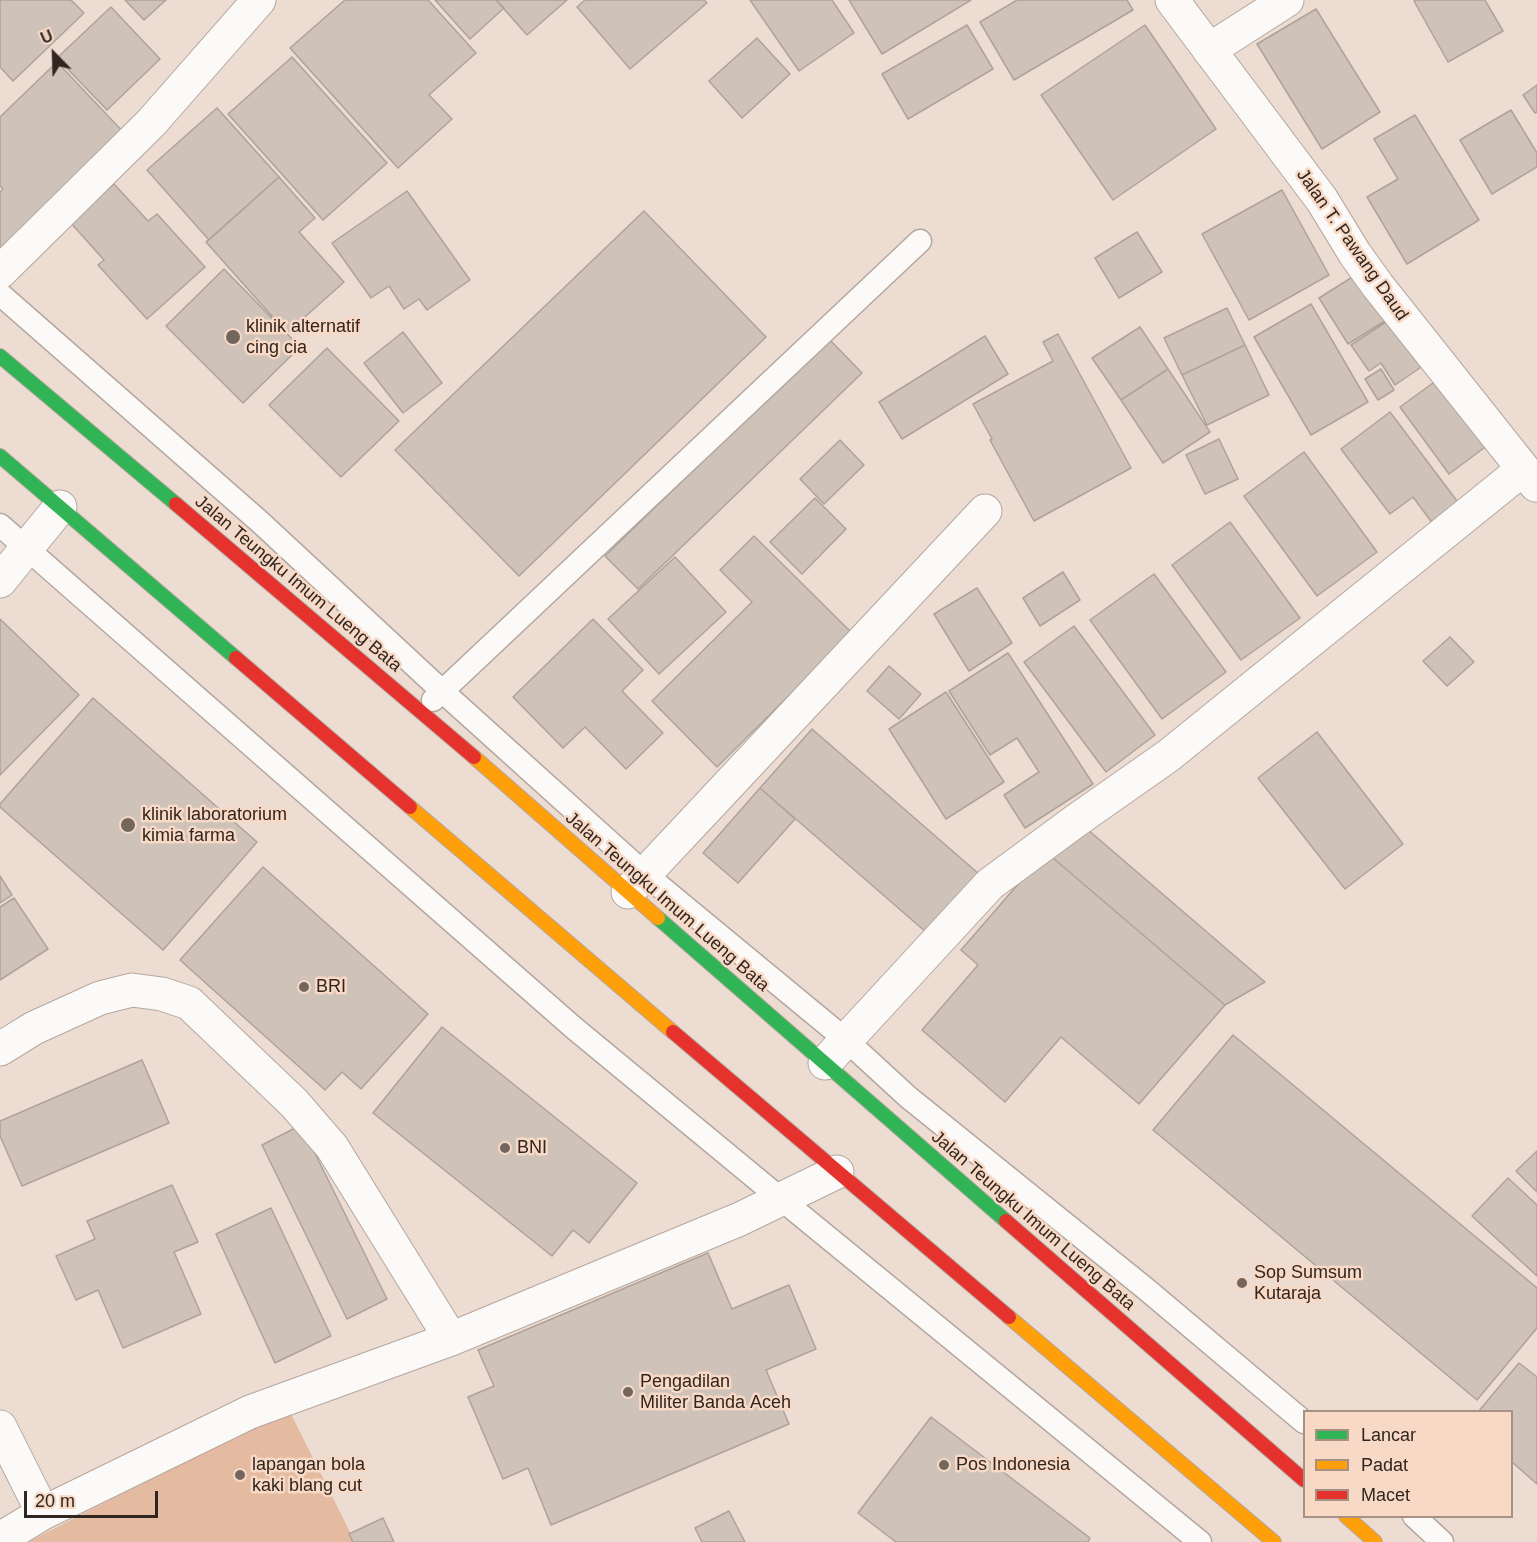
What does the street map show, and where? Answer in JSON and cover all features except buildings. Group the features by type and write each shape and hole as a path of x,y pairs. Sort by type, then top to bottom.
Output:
{"highway":[{"name":"Jalan Teungku Imum Lueng Bata","path":"0,356 421,711 637,883 835,1052 1303,1478"},
{"path":"0,456 837,1172 1274,1542"},
{"path":"1348,1518 1375,1542"}],"street":[{"path":"0,272 151,123 259,0"},
{"name":"Jalan T. Pawang Daud","path":"1172,0 1322,200 1355,254 1378,286 1530,478"},
{"path":"1209,50 1287,0"},
{"path":"835,1052 990,884 1168,756 1530,478"},
{"path":"0,581 60,507"},
{"path":"637,883 985,511"},
{"path":"0,1049 34,1028 100,998 132,990 162,994 189,1003 294,1103 332,1148 451,1339"},
{"path":"0,1539 43,1513 249,1412 451,1339 729,1224 837,1172"},
{"path":"0,1427 7,1460 43,1513"}],"lane":[{"path":"421,711 920,241"},
{"path":"0,294 260,522 442,691 637,883 835,1052 908,1097 1146,1289 1303,1420"},
{"path":"0,525 574,1028 1200,1542"},
{"path":"1416,1518 1442,1542"}],"shaded area":[{"name":"lapangan bola kaki blang cut","path":"288,1408 355,1542 28,1542"}],"traffic: fast":[{"path":"0,356 176,504"},
{"path":"0,456 236,658"},
{"path":"658,918 1006,1221"}],"traffic: slow":[{"path":"474,757 658,918"},
{"path":"410,807 673,1032"},
{"path":"1009,1317 1274,1542"},
{"path":"1348,1518 1375,1542"}],"traffic: jam":[{"path":"176,504 474,757"},
{"path":"236,658 410,807"},
{"path":"673,1032 1009,1317"},
{"path":"1006,1221 1303,1479"}],"place":[{"name":"klinik alternatif cing cia","path":"233,337"},
{"name":"klinik laboratorium kimia farma","path":"128,825"},
{"name":"BRI","path":"304,987"},
{"name":"BNI","path":"505,1148"},
{"name":"Sop Sumsum Kutaraja","path":"1242,1283"},
{"name":"Pengadilan Militer Banda Aceh","path":"628,1392"},
{"name":"Pos Indonesia","path":"944,1465"},
{"name":"lapangan bola kaki blang cut","path":"240,1475"}]}
